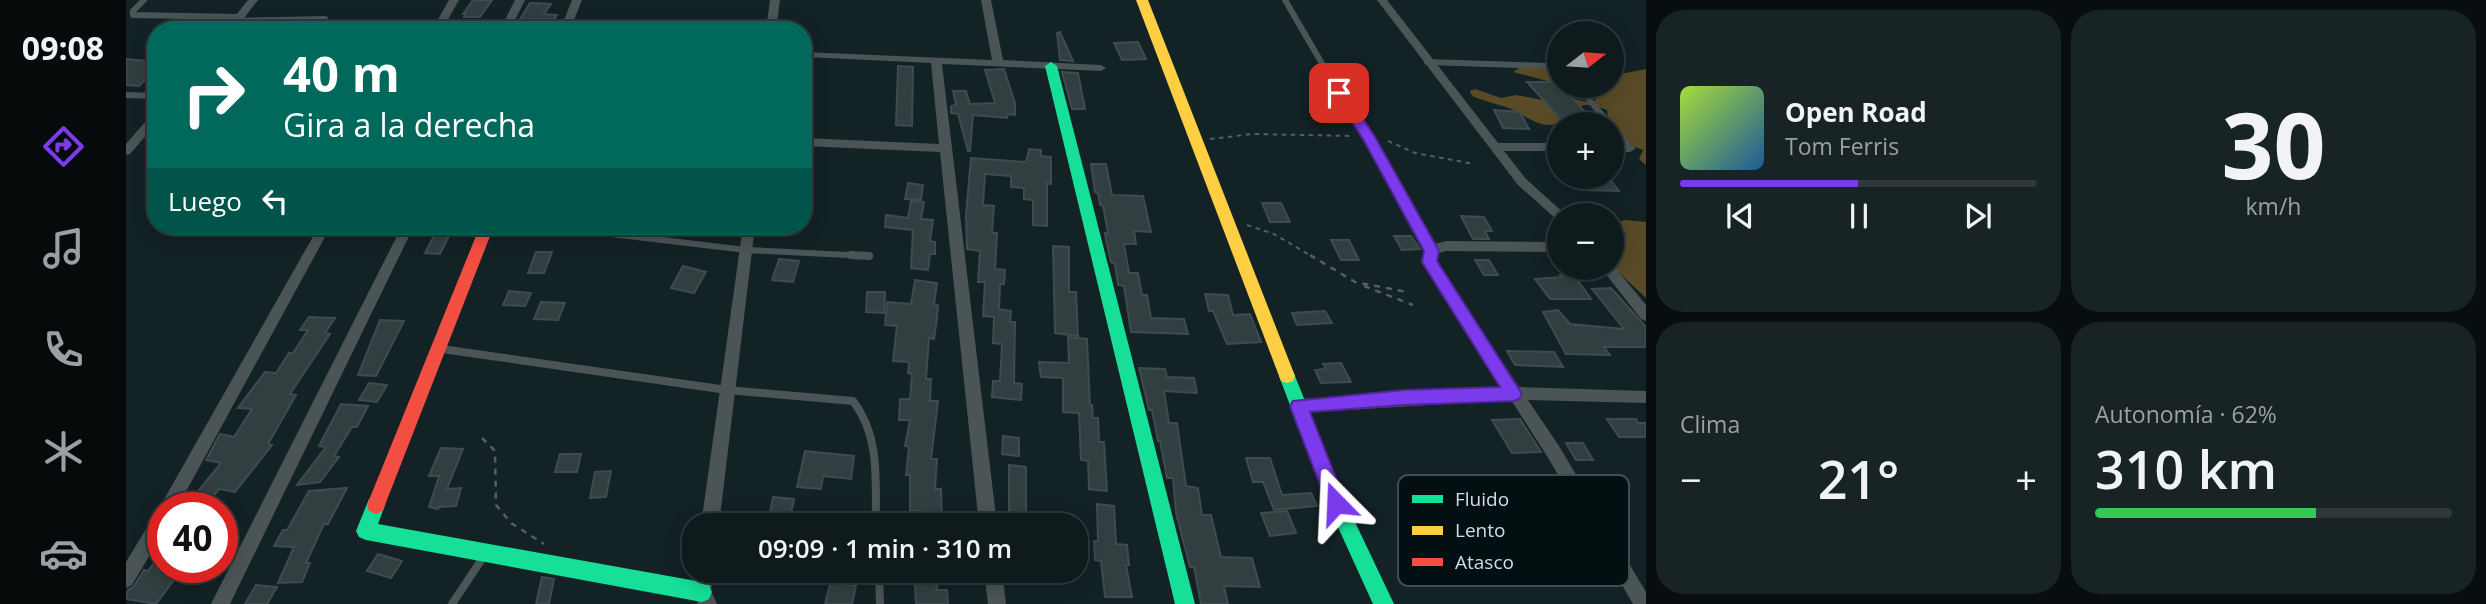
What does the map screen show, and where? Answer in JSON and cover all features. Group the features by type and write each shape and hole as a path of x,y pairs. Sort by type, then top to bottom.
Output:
{"street":[{"path":"238,19 253,0"},
{"path":"442,21 454,0"},
{"path":"510,21 520,0"},
{"path":"569,21 577,0"},
{"path":"772,21 775,0"},
{"path":"986,0 998,62"},
{"path":"1142,0 1336,503 1384,604"},
{"path":"1382,0 1494,148 1522,182 1547,204"},
{"path":"812,54 1101,68"},
{"path":"936,61 987,513"},
{"path":"1051,66 1185,604"},
{"path":"126,95 147,96"},
{"path":"126,151 147,127"},
{"path":"1368,137 1432,251 1429,262 1567,475"},
{"path":"812,142 945,148"},
{"path":"1494,148 1547,148"},
{"path":"1624,148 1630,148"},
{"path":"177,492 320,235"},
{"path":"220,604 404,235"},
{"path":"483,235 366,531 561,566 705,598"},
{"path":"712,513 748,235"},
{"path":"1432,251 1446,246 1547,247"},
{"path":"1618,280 1646,315"},
{"path":"1299,406 1404,397 1513,394 1646,397"},
{"path":"126,579 147,544"},
{"path":"1629,577 1644,602"},
{"path":"995,583 997,604"}],"lane":[{"path":"144,0 133,15 326,19"},
{"path":"1285,0 1359,127 1368,137"},
{"path":"1427,61 1547,66"},
{"path":"1587,98 1600,112"},
{"path":"1624,141 1630,148"},
{"path":"620,235 746,250 869,257"},
{"path":"438,349 727,390 853,401 864,412 872,442 875,513"},
{"path":"452,604 486,553"},
{"path":"879,583 880,604"}],"path":[{"path":"1197,141 1253,134 1368,137 1380,138 1415,153 1475,164"},
{"path":"1227,220 1274,233 1362,284 1413,305"},
{"path":"1362,284 1408,292"},
{"path":"482,438 495,451 496,505 511,523 544,544 561,566"}],"shaded area":[{"path":"1521,67 1547,68 1547,81 1513,72"},
{"path":"1646,69 1646,165 1639,159 1643,150 1624,143 1624,112 1607,112 1584,105 1573,112 1547,112 1547,125 1472,96 1470,91 1475,89 1501,98 1516,95 1543,100 1570,98 1592,103 1596,99 1592,98 1624,98 1626,73"},
{"path":"1624,220 1646,222 1646,298 1624,277"}],"building":[{"path":"473,0 492,0 480,17 464,17 466,14 463,14"},
{"path":"530,3 551,4 544,14 557,15 553,21 519,21"},
{"path":"1060,32 1073,61 1060,60 1057,33"},
{"path":"1138,42 1146,59 1122,60 1114,43"},
{"path":"126,59 147,61 147,78 139,86 126,85"},
{"path":"898,66 913,67 912,126 896,125"},
{"path":"1004,69 1015,103 1015,115 1008,114 1007,118 973,115 968,151 958,114 951,113 951,106 956,105 953,91 966,91 970,104 995,103 985,70"},
{"path":"1062,72 1078,73 1085,109 1072,109"},
{"path":"1527,82 1547,82 1547,98 1572,98 1585,112 1554,112"},
{"path":"1494,110 1520,112 1529,129 1503,128"},
{"path":"1029,149 1041,150 1041,156 1051,157 1051,184 1047,183 1047,226 1033,225 1033,200 1024,199 1024,188 1011,187 1011,176 985,174 983,205 994,206 992,233 997,233 995,269 1005,270 1004,284 1000,284 999,309 1011,311 1010,322 1015,322 1014,383 1022,384 1021,400 992,397 993,381 1000,381 1002,344 993,343 994,317 983,316 985,282 978,282 980,251 967,249 966,215 971,158 1026,162"},
{"path":"1091,164 1106,164 1112,195 1143,196 1151,232 1134,231 1136,244 1124,244 1129,273 1138,273 1142,295 1147,295 1151,318 1184,319 1188,334 1131,332 1124,286 1118,285 1115,264 1111,262 1103,206 1100,205 1098,193 1095,192"},
{"path":"908,183 923,185 921,200 905,199"},
{"path":"1617,189 1619,191 1581,190"},
{"path":"911,201 924,202 921,219 933,220 930,241 935,242 935,254 930,254 928,270 911,268 913,230 885,227 886,215 908,218"},
{"path":"1262,203 1281,203 1290,222 1270,222"},
{"path":"1461,216 1484,217 1492,231 1485,231 1489,239 1473,239"},
{"path":"434,235 450,235 440,254 425,253"},
{"path":"1394,236 1411,236 1420,249 1402,250"},
{"path":"1331,240 1349,240 1359,260 1341,260"},
{"path":"1053,246 1069,247 1069,292 1076,292 1078,336 1055,333"},
{"path":"536,252 552,252 544,273 528,273"},
{"path":"779,259 799,261 793,282 772,280"},
{"path":"1475,260 1489,260 1498,275 1484,275"},
{"path":"683,266 706,272 694,293 671,288"},
{"path":"1535,279 1578,280 1591,299 1550,299"},
{"path":"915,280 937,283 934,304 938,305 937,318 934,339 929,338 926,379 931,379 930,401 938,401 931,459 937,459 935,489 941,489 942,513 910,511 910,475 906,475 909,447 905,446 910,420 899,420 900,399 910,399 912,374 908,373 909,362 893,361 897,326 885,325 887,302 911,304"},
{"path":"1611,288 1646,327 1646,347 1604,347 1610,355 1566,354 1543,312 1558,310 1570,324 1624,329 1592,289"},
{"path":"509,291 531,293 525,306 503,305"},
{"path":"867,292 885,292 884,313 866,312"},
{"path":"1205,294 1228,295 1233,315 1250,314 1261,342 1227,344 1213,311 1209,311"},
{"path":"541,302 565,303 558,320 534,319"},
{"path":"1325,311 1332,323 1297,325 1292,313"},
{"path":"309,317 335,318 325,333 330,334 290,394 296,395 268,444 272,445 235,492 219,489 217,492 198,492 221,463 206,460 220,434 234,437 252,409 238,408 265,372 276,373 289,353 293,353 308,330 300,330"},
{"path":"380,320 404,321 376,376 358,375"},
{"path":"1068,337 1087,339 1090,405 1093,418 1098,418 1099,442 1104,442 1107,491 1089,489 1088,461 1081,460 1079,413 1063,412 1063,378 1041,377 1039,362 1069,363"},
{"path":"1507,351 1554,352 1563,367 1515,365"},
{"path":"1341,363 1351,382 1321,383 1315,370 1326,369 1323,364"},
{"path":"1139,368 1165,369 1167,377 1194,378 1197,393 1164,391 1169,423 1177,423 1186,486 1198,488 1202,515 1211,515 1221,557 1252,558 1260,587 1224,586 1228,604 1201,604 1194,567 1190,567 1176,513 1173,478 1167,478 1160,441"},
{"path":"369,383 387,385 377,402 359,400"},
{"path":"341,404 368,406 357,427 352,427 334,456 339,457 320,482 297,485 326,447 319,446"},
{"path":"1520,419 1541,452 1512,453 1492,420"},
{"path":"1607,419 1636,419 1638,423 1646,423 1646,437 1619,437"},
{"path":"1003,436 1019,438 1019,456 1002,454"},
{"path":"1566,443 1583,443 1593,460 1576,460"},
{"path":"441,448 463,449 447,489 461,488 456,506 438,509 429,507 439,476 429,476"},
{"path":"805,451 854,456 851,479 823,476 821,489 797,487"},
{"path":"560,454 581,454 577,472 555,472"},
{"path":"1246,458 1270,458 1282,495 1311,493 1317,506 1274,510 1263,482 1253,482"},
{"path":"1009,465 1026,467 1026,513 1009,511"},
{"path":"611,471 606,497 590,498 595,472"},
{"path":"347,488 328,524 324,524 306,563 310,563 302,582 278,583 294,547 274,546 283,530 287,530 309,491"},
{"path":"773,497 794,499 791,513 770,513"},
{"path":"1097,504 1114,506 1116,544 1127,545 1129,565 1126,565 1132,597 1105,597 1101,561 1095,560 1094,541 1098,541"},
{"path":"1287,511 1296,533 1270,536 1261,513"},
{"path":"378,554 402,561 391,578 367,571"},
{"path":"144,570 147,571 147,583 172,583 156,604 126,599 128,590 134,586"},
{"path":"542,577 554,579 549,604 536,604"},
{"path":"830,583 856,586 852,604 825,604"},
{"path":"915,583 938,583 936,590 947,590 948,604 916,604"},
{"path":"256,585 277,587 267,604 245,604"}],"traffic: fast":[{"path":"1051,66 1185,604"},
{"path":"1287,376 1336,503 1384,604"},
{"path":"376,505 366,531 702,592"}],"traffic: slow":[{"path":"1142,0 1287,376"}],"traffic: jam":[{"path":"376,505 483,235"}],"route":[{"path":"1336,503 1299,406 1404,397 1513,394 1429,262 1432,251 1368,137 1339,93"}]}
